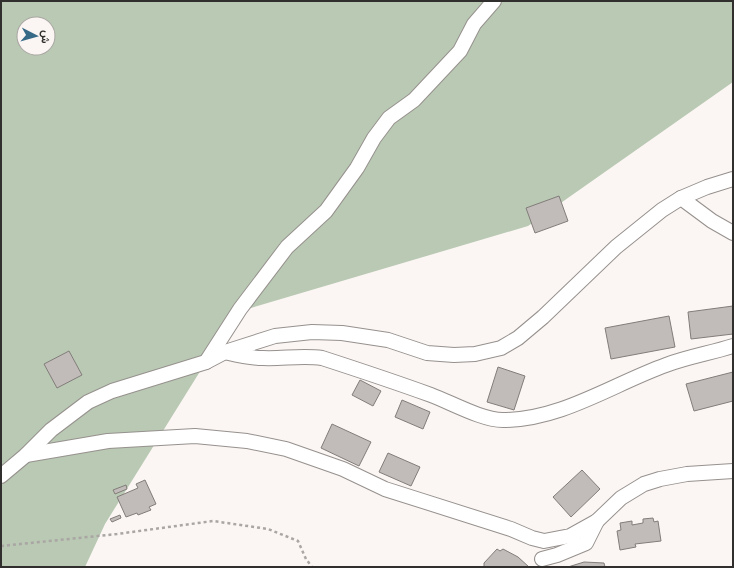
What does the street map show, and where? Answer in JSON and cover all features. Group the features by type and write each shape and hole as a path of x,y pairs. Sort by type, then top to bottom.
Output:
{"street":[{"path":"206,362 240,309 287,247 326,212 357,168 374,138 389,118 414,100 455,56 460,50 474,24 494,1"},
{"path":"1,476 26,455 51,430 88,402 112,391 206,362 225,352 258,340 276,336 312,332 342,333 388,340 427,352 454,355 475,354 501,348 518,338 543,317 622,242 662,210 681,198 707,187 733,179"},
{"path":"681,198 712,221 733,233"},
{"path":"225,352 246,357 263,358 312,356 322,358 432,395 484,416 502,420 532,417 558,410 602,393 666,365 733,346"},
{"path":"26,455 108,441 195,436 247,441 286,449 343,469 385,489 511,528 532,538 544,541 570,536 597,521 621,498 644,484 660,479 687,474 733,471"},
{"path":"542,559 557,555 586,543 597,521"}],"path":[{"path":"1,546 117,534 213,521 268,529 298,541 306,559 312,567"}],"green space":[{"path":"1,1 733,1 733,82 528,226 237,312 105,524 85,567 1,567"}],"building":[{"path":"559,196 568,221 535,233 526,208"},
{"path":"733,306 733,334 691,339 688,312"},
{"path":"669,316 675,347 611,359 605,328"},
{"path":"69,351 82,375 57,388 44,364"},
{"path":"498,367 525,376 514,410 487,402"},
{"path":"733,372 733,401 694,411 686,384"},
{"path":"360,380 381,391 373,406 352,395"},
{"path":"402,400 430,412 423,429 395,417"},
{"path":"332,424 371,442 359,466 321,448"},
{"path":"388,453 420,467 411,486 379,472"},
{"path":"582,470 600,489 571,517 553,497"},
{"path":"145,480 156,504 149,507 151,510 138,515 137,513 126,517 117,497 138,488 136,484"},
{"path":"126,485 127,489 115,494 113,490"},
{"path":"120,515 121,518 112,522 110,519"},
{"path":"653,518 654,522 658,521 661,541 635,544 636,547 620,550 617,531 621,530 620,523 632,521 632,525 643,523 643,519"},
{"path":"497,549 500,551 503,549 518,557 529,567 484,567 484,563"},
{"path":"584,562 604,563 605,567 568,567"}]}
